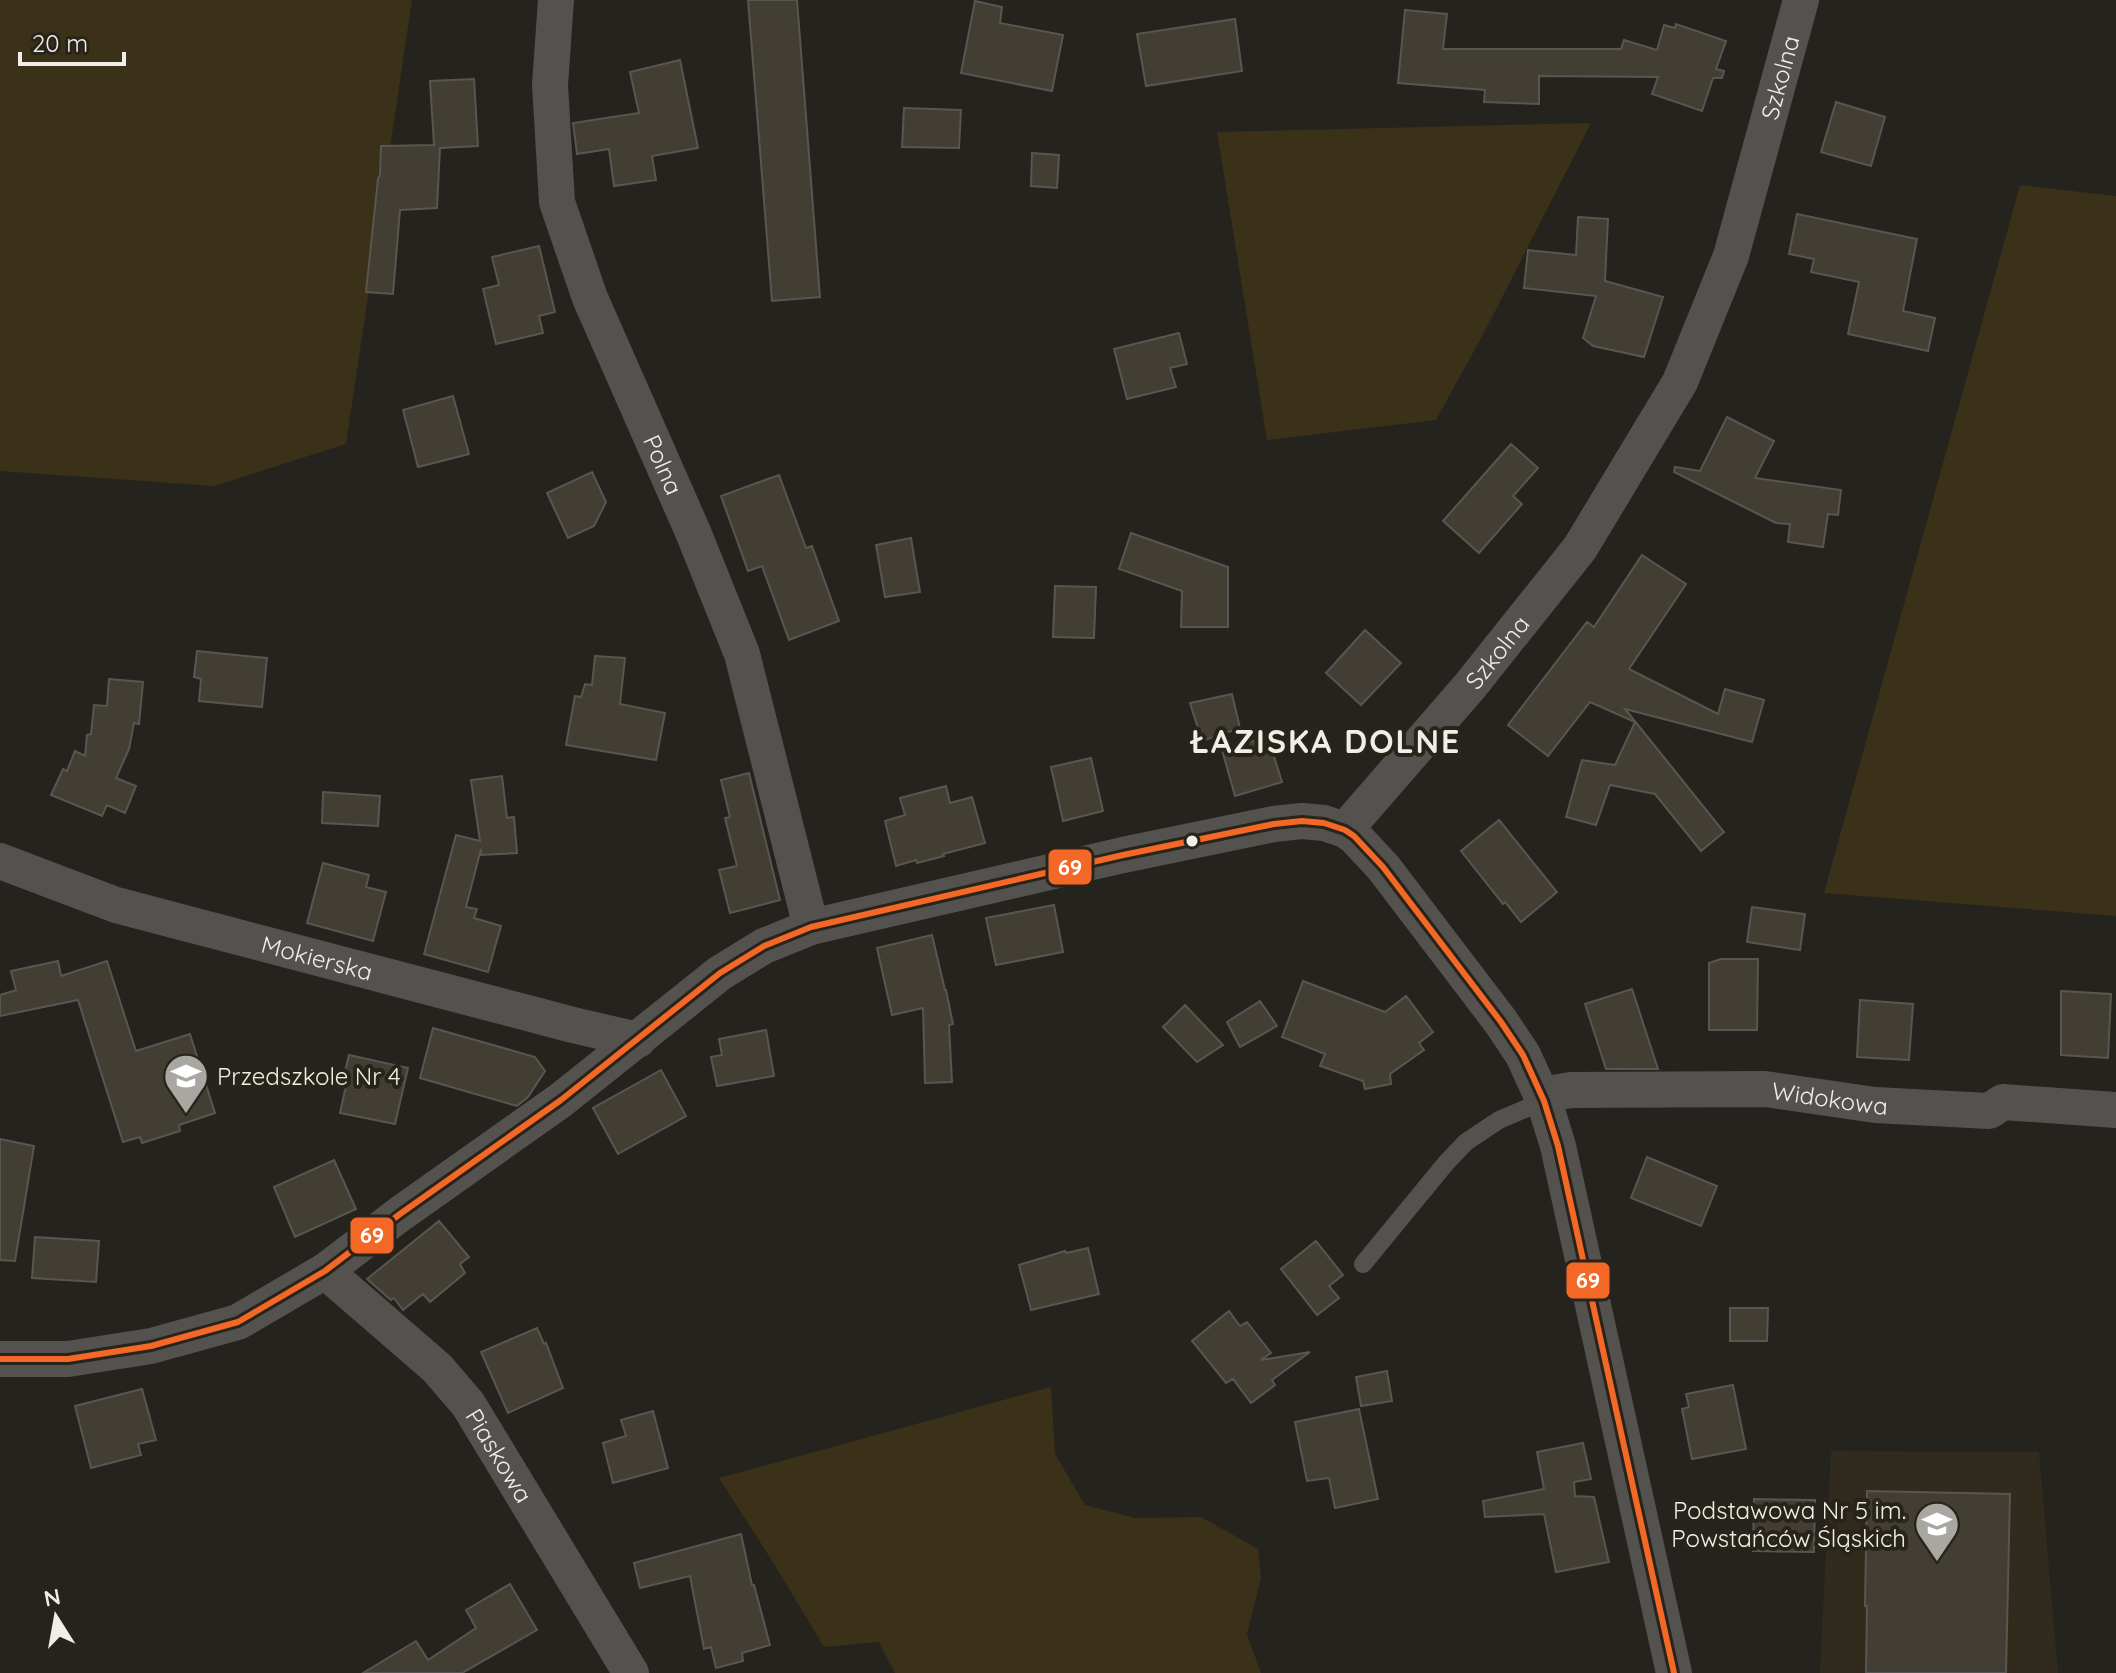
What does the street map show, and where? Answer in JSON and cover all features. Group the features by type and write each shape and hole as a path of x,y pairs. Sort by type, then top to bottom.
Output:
{"street":[{"name":"Polna","path":"556,0 550,85 557,202 590,298 693,532 742,654 811,927"},
{"name":"Szkolna","path":"1345,830 1470,686 1580,548 1680,382 1731,256 1801,0"},
{"path":"0,1359 68,1359 151,1346 238,1322 325,1271 561,1100 720,973 764,946 811,927 1123,855 1274,824 1302,821 1324,823 1354,836 1383,867 1501,1022 1523,1055 1542,1098 1562,1161 1674,1673"},
{"name":"Mokierska","path":"0,861 116,905 638,1040"},
{"name":"Widokowa","path":"1542,1098 1571,1090 1765,1089 1875,1105 1989,1111 2003,1102 2116,1110"},
{"name":"Piaskowa","path":"325,1271 437,1368 468,1404 631,1673"}],"lane":[{"path":"1363,1264 1466,1142 1499,1120 1542,1098"}],"shaded area":[{"path":"0,0 412,0 346,444 214,486 0,471"},
{"path":"1591,123 1436,420 1267,440 1217,132"},
{"path":"2020,185 2116,196 2116,916 1824,893"},
{"path":"1051,1387 1055,1454 1085,1505 1135,1518 1201,1517 1258,1549 1261,1578 1247,1634 1261,1673 895,1673 879,1642 824,1647 719,1478"},
{"name":"Podstawowa Nr 5 im. Powstańców Śląskich","path":"1831,1451 2039,1452 2058,1673 1820,1673"}],"building":[{"path":"748,0 797,0 820,297 772,301"},
{"path":"975,1 1002,7 1000,23 1063,35 1052,91 961,73"},
{"path":"1405,10 1447,14 1443,49 1621,49 1624,40 1657,50 1664,25 1675,28 1676,24 1726,41 1716,69 1724,71 1722,78 1713,78 1702,111 1652,94 1658,77 1539,76 1539,104 1484,102 1485,90 1398,83"},
{"path":"1235,19 1242,71 1146,86 1137,34"},
{"path":"680,60 698,148 652,156 656,180 614,186 609,149 577,154 573,123 639,113 630,72"},
{"path":"474,79 478,146 440,148 437,208 400,210 393,294 366,292 381,146 434,145 430,81"},
{"path":"1836,102 1885,117 1871,166 1821,152"},
{"path":"904,108 961,110 959,148 902,147"},
{"path":"1032,153 1059,155 1057,188 1031,186"},
{"path":"1797,214 1917,239 1903,311 1935,318 1928,351 1848,334 1859,282 1811,272 1814,259 1789,254"},
{"path":"1578,217 1608,219 1605,281 1663,297 1644,357 1593,346 1583,338 1596,296 1524,288 1528,250 1576,255"},
{"path":"539,246 555,312 539,316 543,333 496,344 483,289 499,285 492,257"},
{"path":"1179,333 1187,364 1170,368 1176,387 1127,399 1114,349"},
{"path":"453,396 469,454 418,467 403,410"},
{"path":"1727,417 1774,441 1755,478 1841,490 1838,515 1828,514 1823,547 1788,542 1790,524 1776,523 1674,472 1675,467 1700,471"},
{"path":"1511,444 1538,468 1513,496 1522,504 1479,553 1443,521"},
{"path":"592,472 606,502 594,526 568,538 547,493"},
{"path":"779,475 806,548 812,546 839,621 789,640 762,566 748,571 721,496"},
{"path":"1131,533 1228,567 1228,627 1181,627 1182,591 1119,569"},
{"path":"911,538 920,592 885,597 876,545"},
{"path":"1642,555 1686,584 1629,669 1718,714 1725,689 1764,700 1752,742 1625,709 1724,832 1701,851 1655,794 1610,785 1596,825 1566,817 1582,760 1615,765 1635,722 1590,702 1548,756 1508,725 1587,622 1594,627"},
{"path":"1055,586 1096,587 1094,638 1053,637"},
{"path":"1365,630 1401,663 1361,705 1326,673"},
{"path":"197,651 267,658 262,707 199,701 201,679 194,677"},
{"path":"595,656 625,658 620,704 665,713 656,760 566,745 575,696 581,697 585,684 592,685"},
{"path":"109,679 143,682 139,724 134,723 129,749 116,778 136,786 125,813 107,805 102,816 51,795 63,769 67,771 75,751 85,756 94,705 107,706"},
{"path":"1232,694 1240,728 1202,741 1190,703"},
{"path":"1268,737 1282,782 1235,796 1222,750"},
{"path":"1091,758 1103,811 1063,821 1051,767"},
{"path":"749,773 780,900 730,913 719,870 737,866 725,818 730,817 721,780"},
{"path":"502,776 507,818 514,817 517,853 481,855 481,849 466,907 477,909 474,918 501,926 488,972 424,954 456,835 480,841 471,780"},
{"path":"946,786 950,803 972,797 985,843 896,866 885,821 905,815 900,798"},
{"path":"323,792 380,796 378,826 322,823"},
{"path":"1499,820 1557,892 1521,922 1461,851"},
{"path":"323,863 369,875 366,887 386,892 373,941 307,923"},
{"path":"1054,905 1063,952 996,965 986,918"},
{"path":"1752,907 1805,914 1800,950 1747,942"},
{"path":"932,935 953,1024 949,1025 952,1082 925,1083 923,1008 892,1015 877,948"},
{"path":"1721,959 1758,959 1757,1030 1709,1030 1709,963"},
{"path":"58,961 61,976 107,961 136,1051 190,1034 215,1113 179,1125 180,1131 142,1143 140,1137 123,1142 78,1000 0,1016 0,995 16,990 11,971"},
{"path":"1303,981 1385,1012 1406,996 1433,1032 1419,1043 1424,1050 1390,1074 1391,1084 1365,1089 1363,1081 1320,1066 1325,1054 1282,1037"},
{"path":"1632,989 1658,1069 1606,1069 1585,1004"},
{"path":"2061,991 2111,994 2108,1058 2061,1055"},
{"path":"1860,1000 1913,1004 1909,1060 1857,1057"},
{"path":"1260,1001 1277,1026 1240,1047 1227,1022"},
{"path":"1185,1005 1223,1045 1197,1062 1163,1027"},
{"path":"433,1028 535,1057 545,1071 528,1097 517,1106 420,1078"},
{"path":"766,1030 774,1076 717,1086 711,1057 722,1055 719,1039"},
{"path":"349,1055 408,1068 395,1124 340,1113"},
{"path":"661,1070 686,1116 618,1154 593,1108"},
{"path":"0,1139 34,1146 15,1261 0,1260"},
{"path":"1647,1157 1717,1186 1701,1226 1631,1198"},
{"path":"334,1160 356,1209 295,1237 274,1187"},
{"path":"439,1221 469,1257 460,1264 465,1273 430,1302 423,1294 403,1310 394,1298 391,1300 367,1279"},
{"path":"35,1237 99,1241 96,1282 32,1278"},
{"path":"1316,1241 1343,1275 1329,1286 1339,1298 1317,1315 1281,1269"},
{"path":"1088,1248 1099,1294 1031,1310 1019,1265 1065,1251"},
{"path":"1730,1308 1768,1308 1767,1341 1730,1341"},
{"path":"1229,1311 1240,1326 1247,1322 1271,1353 1261,1360 1310,1352 1272,1380 1275,1385 1251,1403 1233,1379 1226,1383 1192,1341"},
{"path":"537,1328 563,1388 508,1413 481,1352"},
{"path":"1387,1371 1392,1401 1361,1406 1356,1377"},
{"path":"1733,1385 1746,1449 1692,1459 1682,1409 1689,1407 1686,1394"},
{"path":"142,1389 156,1440 138,1444 141,1455 91,1468 75,1406"},
{"path":"1359,1409 1378,1499 1335,1508 1329,1478 1307,1481 1295,1422"},
{"path":"653,1411 668,1468 613,1483 603,1443 626,1436 621,1420"},
{"path":"1583,1443 1591,1479 1574,1482 1575,1496 1594,1497 1609,1562 1556,1572 1544,1514 1485,1517 1483,1501 1544,1489 1537,1452"},
{"path":"1867,1491 2010,1494 2006,1673 1866,1673"},
{"path":"1754,1499 1815,1500 1814,1552 1753,1551"},
{"path":"741,1534 770,1645 742,1653 743,1661 716,1668 711,1647 704,1649 690,1576 640,1588 634,1563"},
{"path":"510,1584 537,1630 462,1673 363,1673 416,1641 428,1660 476,1628 466,1610"}],"transit line":[{"name":"69","path":"0,1359 68,1359 151,1346 238,1322 325,1271 561,1100 720,973 764,946 811,927 1123,855 1274,824 1302,821 1324,823 1354,836 1383,867 1501,1022 1523,1055 1544,1101 1558,1146 1674,1673"}],"place":[{"name":"Przedszkole Nr 4","path":"186,1115"},
{"name":"Podstawowa Nr 5 im. Powstańców Śląskich","path":"1937,1563"}],"district":[{"name":"ŁAZISKA DOLNE","path":"1325,741"}]}
